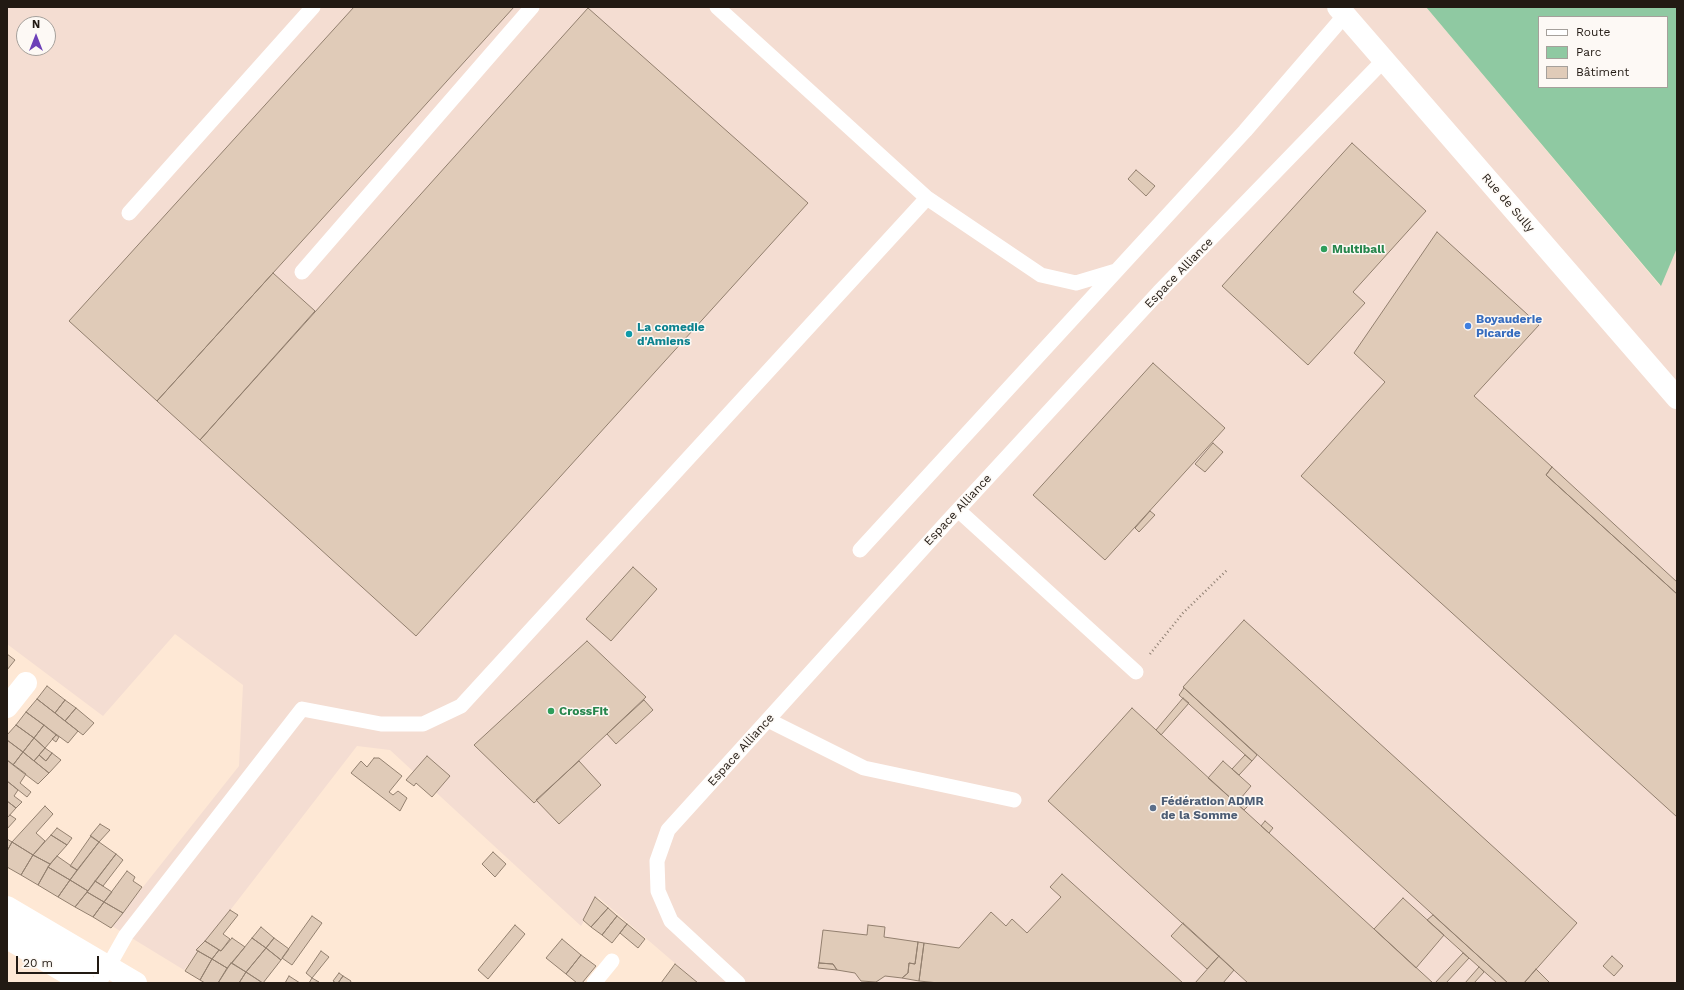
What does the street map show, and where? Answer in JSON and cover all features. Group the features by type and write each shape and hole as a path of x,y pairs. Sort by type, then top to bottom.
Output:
{"street":[{"name":"Rue de Sully","path":"1341,11 1677,398"},
{"path":"7,707 26,683"},
{"path":"7,907 104,975 136,983"},
{"path":"7,938 84,983"}],"lane":[{"path":"129,213 313,7"},
{"path":"302,272 532,7"},
{"path":"717,7 927,198 1042,275 1076,283 1116,271"},
{"path":"860,550 1245,131 1341,11"},
{"name":"Espace Alliance","path":"738,983 671,921 658,891 657,861 668,830 958,510 1159,292 1384,60"},
{"path":"7,924 83,968 104,975 126,935 302,709 382,724 423,724 461,706 927,198"},
{"path":"958,510 1136,672"},
{"path":"768,720 864,768 1014,800"},
{"path":"594,983 612,961"}],"path":[{"path":"1136,672 1183,613 1227,570"}],"shaded area":[{"path":"7,7 1426,7 1660,286 1677,248 1677,983 698,983 598,897 581,926 390,750 357,746 184,970 112,926 239,766 243,685 175,634 103,716 7,644"}],"green space":[{"path":"1426,7 1677,7 1677,248 1661,286"}],"building":[{"path":"354,7 514,7 157,401 69,321"},
{"path":"588,8 808,203 416,636 200,440"},
{"name":"Multiball","path":"1352,143 1426,211 1353,292 1365,303 1308,365 1222,286"},
{"path":"1136,170 1155,186 1146,196 1128,179"},
{"path":"1437,232 1539,325 1474,396 1552,467 1546,475 1677,594 1677,817 1301,476 1385,382 1354,353"},
{"path":"273,273 315,311 200,440 157,401"},
{"path":"1153,363 1225,428 1105,560 1033,495"},
{"path":"1213,443 1223,452 1205,472 1195,464"},
{"path":"1552,467 1677,582 1677,594 1546,475"},
{"path":"1150,511 1155,515 1139,532 1135,528"},
{"path":"633,567 657,589 611,641 586,619"},
{"path":"1244,620 1577,923 1524,983 1508,983 1183,687"},
{"path":"587,641 646,697 534,803 474,745"},
{"path":"7,654 15,660 7,670"},
{"path":"47,686 65,700 55,713 37,699"},
{"path":"1184,688 1257,755 1252,761 1179,695"},
{"path":"1183,698 1189,703 1161,735 1156,730"},
{"path":"37,699 78,731 68,743 26,712"},
{"path":"65,700 76,708 65,721 55,713"},
{"path":"644,700 653,710 616,744 607,734"},
{"path":"76,708 94,723 83,735 65,721"},
{"path":"1132,708 1433,983 1248,983 1048,801"},
{"path":"26,712 44,725 34,738 16,725"},
{"path":"16,725 34,738 23,752 7,740 7,735"},
{"path":"44,725 56,735 45,748 34,738"},
{"path":"56,735 59,737 56,742 52,739"},
{"path":"34,738 45,748 34,761 23,752"},
{"path":"7,740 23,752 13,765 7,760"},
{"path":"45,748 52,753 46,761 39,755"},
{"path":"23,752 49,773 38,784 13,765"},
{"path":"52,753 61,760 49,773 34,761 39,755 46,761"},
{"path":"1245,755 1252,761 1239,775 1232,769"},
{"path":"427,756 450,776 432,797 416,783 414,786 406,780"},
{"path":"374,758 379,758 402,776 389,792 393,795 398,791 407,798 400,811 351,773 361,761 367,767"},
{"path":"7,760 26,774 20,783 31,792 27,797 7,781"},
{"path":"579,761 601,785 559,824 536,800"},
{"path":"1223,761 1251,786 1241,798 1249,805 1244,810 1208,778"},
{"path":"7,781 18,790 14,796 22,802 16,808 7,801"},
{"path":"7,801 16,808 8,817 7,816"},
{"path":"45,806 53,814 36,833 45,841 33,855 12,842"},
{"path":"10,815 16,819 7,829 7,818"},
{"path":"1265,821 1273,828 1269,833 1261,826"},
{"path":"100,824 110,830 99,842 90,836"},
{"path":"57,828 72,838 67,845 51,835"},
{"path":"51,835 67,845 50,864 33,855"},
{"path":"91,836 99,842 77,870 70,866"},
{"path":"7,839 12,842 7,851"},
{"path":"12,842 33,855 21,875 7,867 7,851"},
{"path":"99,842 116,854 88,891 70,880"},
{"path":"493,852 506,864 495,877 482,864"},
{"path":"116,854 123,860 103,886 95,881"},
{"path":"33,855 50,864 38,885 21,875"},
{"path":"57,856 77,870 70,880 48,867"},
{"path":"48,867 70,880 58,897 38,885"},
{"path":"127,871 135,877 133,881 142,887 123,913 104,902"},
{"path":"1062,874 1183,983 939,983 919,981 924,943 959,948 991,912 1006,926 1012,919 1027,933 1061,897 1050,887"},
{"path":"70,880 88,891 75,907 58,897"},
{"path":"95,881 112,892 104,902 87,892"},
{"path":"87,892 104,902 93,917 75,907"},
{"path":"595,897 608,908 591,927 583,920"},
{"path":"1403,898 1444,935 1416,968 1374,929"},
{"path":"104,902 123,913 111,928 93,917"},
{"path":"608,908 617,916 602,935 591,927"},
{"path":"230,910 238,915 223,934 230,939 221,951 205,941"},
{"path":"1433,915 1508,983 1497,983 1427,920"},
{"path":"312,916 322,923 292,965 282,958"},
{"path":"617,916 627,924 612,943 602,935"},
{"path":"1183,923 1219,956 1207,969 1171,936"},
{"path":"627,924 645,939 638,948 620,933"},
{"path":"515,925 525,934 488,979 478,970"},
{"path":"868,925 885,927 884,937 918,942 915,964 909,963 908,973 902,978 885,976 876,982 861,981 855,973 837,970 833,964 819,963 823,930 867,935"},
{"path":"261,927 274,938 266,948 252,938"},
{"path":"232,938 245,947 227,968 212,959"},
{"path":"252,938 266,948 246,972 232,963"},
{"path":"274,938 289,949 281,960 266,948"},
{"path":"562,939 581,955 566,974 546,958"},
{"path":"205,941 219,950 212,959 196,950"},
{"path":"918,942 924,943 919,981 902,978 908,973 909,963 915,964"},
{"path":"266,948 281,960 263,983 246,972"},
{"path":"198,951 212,959 200,980 185,971"},
{"path":"321,951 329,957 312,978 306,973"},
{"path":"1463,953 1469,958 1446,983 1435,983"},
{"path":"581,955 596,966 582,983 577,983 566,974"},
{"path":"1219,956 1234,970 1223,983 1195,983"},
{"path":"1612,956 1623,966 1614,976 1603,966"},
{"path":"212,959 227,968 218,983 205,983 200,980"},
{"path":"231,963 246,972 239,983 218,983"},
{"path":"819,963 833,964 837,970 818,968"},
{"path":"675,964 698,983 661,983"},
{"path":"1479,967 1484,972 1474,983 1465,983"},
{"path":"1536,969 1550,983 1524,983"},
{"path":"246,972 261,982 261,983 239,983"},
{"path":"339,973 343,976 338,983 336,983 333,981"},
{"path":"289,976 300,983 285,983"},
{"path":"343,976 351,981 350,983 338,983"},
{"path":"312,978 319,982 309,983"}],"place":[{"name":"Multiball","path":"1324,249"},
{"name":"Boyauderie Picarde","path":"1468,326"},
{"name":"La comedie d'Amiens","path":"629,334"},
{"name":"CrossFit","path":"551,711"},
{"name":"Fédération ADMR de la Somme","path":"1153,808"}]}
